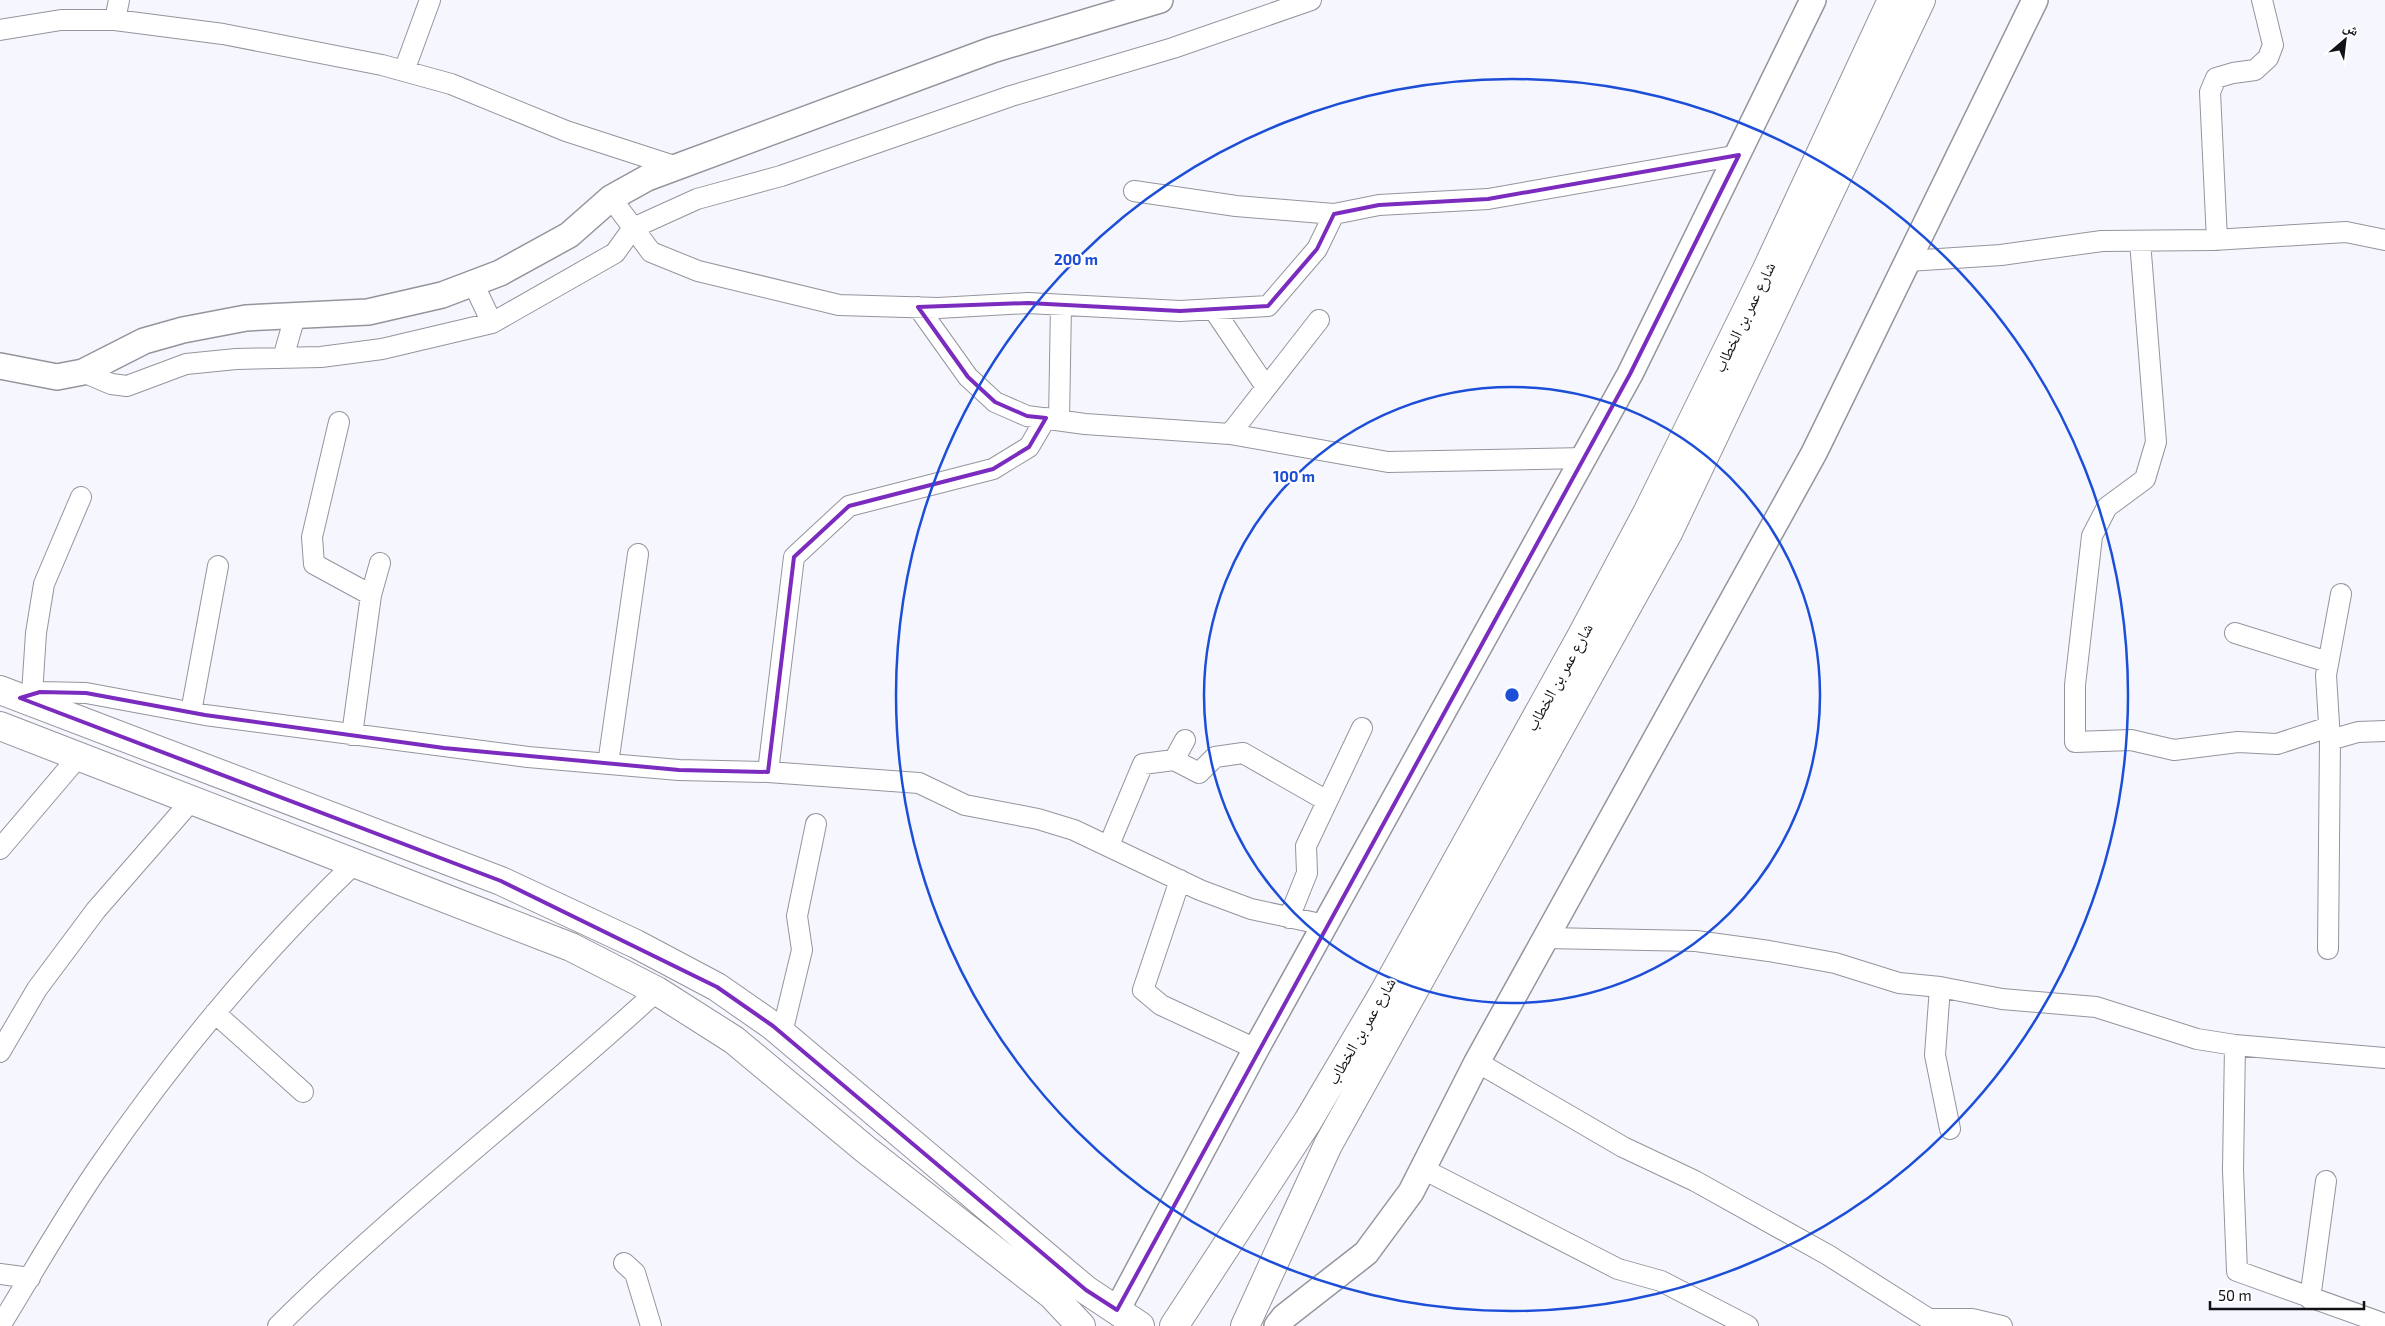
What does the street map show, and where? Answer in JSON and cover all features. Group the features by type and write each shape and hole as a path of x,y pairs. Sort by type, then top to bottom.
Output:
{"main road":[{"name":"شارع عمر بن الخطاب","path":"1174,1326 1308,1121 1379,1002 1582,635 1647,513 1762,280 1892,0"},
{"name":"شارع عمر بن الخطاب","path":"1245,1326 1328,1145 1668,533 1921,0"},
{"path":"17,694 501,881 636,944 717,987 782,1033 1086,1290 1140,1326"},
{"path":"0,726 571,948 657,991 734,1040 865,1149 1052,1295 1073,1322"}],"street":[{"path":"115,20 119,0"},
{"path":"404,71 430,0"},
{"path":"0,366 56,377 83,372 120,356 144,341 183,330 246,318 368,312 442,295 500,273 568,234 611,198 647,178 992,50 1132,5 1160,0"},
{"path":"83,372 111,384 128,386 186,364 236,359 321,357 382,349 492,323 615,253 633,228 697,199 781,176 1011,96 1173,48 1311,0"},
{"path":"1117,1310 1256,1049 1630,374 1739,155 1813,0"},
{"path":"1277,1326 1284,1316 1366,1253 1411,1192 1477,1062 1814,453 2036,0"},
{"path":"2217,240 2210,92 2216,78 2255,70 2268,58 2274,45 2262,0"},
{"path":"0,30 61,20 115,20 223,34 382,65 451,84 566,131 677,166"},
{"path":"1134,192 1236,206 1334,214 1379,205 1488,199 1739,155"},
{"path":"611,198 651,252 698,271 839,305 918,307 1028,303 1180,312 1268,306 1317,249 1334,214"},
{"path":"1908,261 2001,255 2102,241 2217,240 2346,232 2385,240"},
{"path":"2140,241 2156,442 2145,479 2107,507 2092,536 2075,685 2075,742 2132,740 2174,750 2238,742 2277,744 2330,733 2385,731"},
{"path":"473,284 492,323"},
{"path":"768,772 794,557 849,506 993,468 1029,447 1052,419 1061,305"},
{"path":"918,307 968,377 995,402 1027,416 1085,424 1230,434 1388,462 1585,458"},
{"path":"1214,310 1266,387"},
{"path":"283,358 294,316"},
{"path":"1230,434 1319,320"},
{"path":"339,422 312,537 314,564 370,595"},
{"path":"81,497 44,584 36,633 17,694 40,692 86,693 191,712 509,755 679,770 768,772 919,782 965,805 1038,819 1074,830 1180,880 1251,909 1326,925"},
{"path":"608,764 638,554"},
{"path":"352,735 370,595 380,563"},
{"path":"191,712 218,566"},
{"path":"2328,949 2330,733 2326,675 2341,594"},
{"path":"2235,633 2328,662"},
{"path":"1289,918 1307,873 1306,846 1362,728"},
{"path":"1174,760 1185,740"},
{"path":"1109,845 1144,764 1174,760 1199,774 1215,757 1243,753 1328,801"},
{"path":"0,849 78,756"},
{"path":"0,1052 37,989 96,910 192,800"},
{"path":"782,1033 802,950 798,916 816,824"},
{"path":"0,1326 96,1171 198,1033 300,916 355,863"},
{"path":"1180,880 1143,990 1161,1005 1256,1049"},
{"path":"1546,938 1696,941 1769,951 1835,963 1899,983 1940,987 2002,999 2096,1007 2196,1039 2235,1045 2385,1058"},
{"path":"1940,987 1935,1055 1950,1129"},
{"path":"278,1326 479,1143 582,1060 657,991"},
{"path":"214,1013 303,1092"},
{"path":"2235,1045 2233,1170 2237,1271 2310,1299 2385,1324"},
{"path":"1477,1062 1623,1147 1695,1181 1828,1255 1929,1319 1972,1319 2002,1326"},
{"path":"1423,1168 1618,1268 1661,1281 1748,1326"},
{"path":"2310,1299 2326,1181"},
{"path":"624,1263 636,1273 651,1326"},
{"path":"0,1274 30,1278"}],"highlighted area":[{"path":"1739,155 1630,374 1117,1310 1086,1290 773,1026 717,987 501,881 20,698 40,692 86,693 205,715 444,748 679,770 768,772 794,557 849,506 993,469 1029,447 1046,418 1027,416 995,402 968,377 918,307 1028,303 1180,311 1268,306 1317,249 1334,214 1379,205 1488,199"}]}
